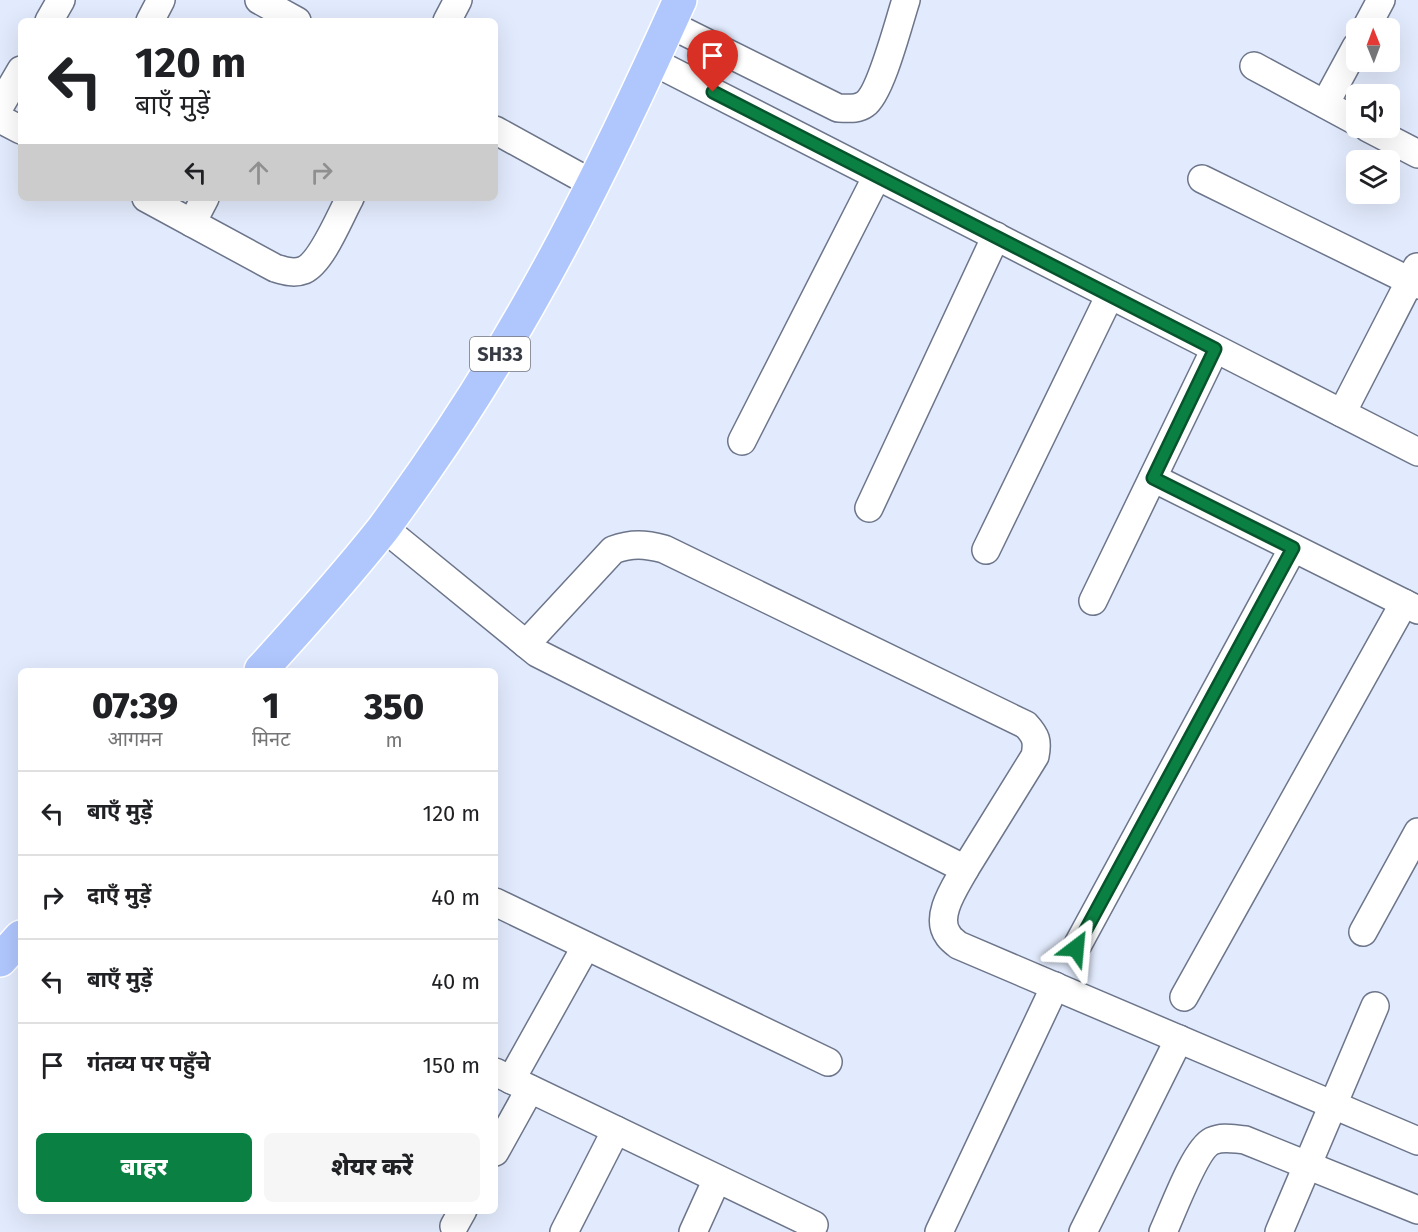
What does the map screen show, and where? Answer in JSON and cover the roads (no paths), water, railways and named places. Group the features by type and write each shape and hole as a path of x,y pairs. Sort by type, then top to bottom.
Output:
{"main road":[{"name":"SH33","path":"263,668 337,586 384,528 459,421 552,265 674,12"},
{"path":"0,960 18,940"}],"street":[{"path":"51,18 62,0"},
{"path":"152,18 162,0"},
{"path":"259,0 292,18"},
{"path":"449,18 458,0"},
{"path":"674,12 838,108 853,109 865,104 876,90 906,0"},
{"path":"1371,18 1381,0"},
{"path":"652,61 1418,452"},
{"path":"1325,104 1346,65"},
{"path":"1254,66 1346,116"},
{"path":"0,106 18,75"},
{"path":"0,119 18,128"},
{"path":"498,132 593,184"},
{"path":"1387,138 1418,154"},
{"path":"742,441 877,176"},
{"path":"1202,179 1415,278 1342,413"},
{"path":"152,201 275,268 290,272 303,270 316,260 348,201"},
{"path":"192,223 204,201"},
{"path":"869,508 996,236"},
{"path":"986,550 1110,295"},
{"path":"1094,601 1215,349"},
{"path":"1153,478 1411,607 1184,997"},
{"path":"384,528 537,653 965,869"},
{"path":"526,644 613,550 627,545 645,544 664,549 1026,725 1035,734 1038,742 1035,756 965,869 946,905 944,919 946,934 958,945 1418,1141"},
{"path":"1076,948 1293,548"},
{"path":"1363,932 1418,832"},
{"path":"498,903 828,1062"},
{"path":"498,1139 512,1080 586,946"},
{"path":"939,1232 1055,986"},
{"path":"1279,1232 1375,1006"},
{"path":"1083,1232 1179,1039"},
{"path":"512,1080 814,1225"},
{"path":"564,1232 616,1130"},
{"path":"1163,1232 1199,1154 1210,1142 1226,1138 1245,1140 1418,1210"},
{"path":"693,1232 717,1179"}]}
